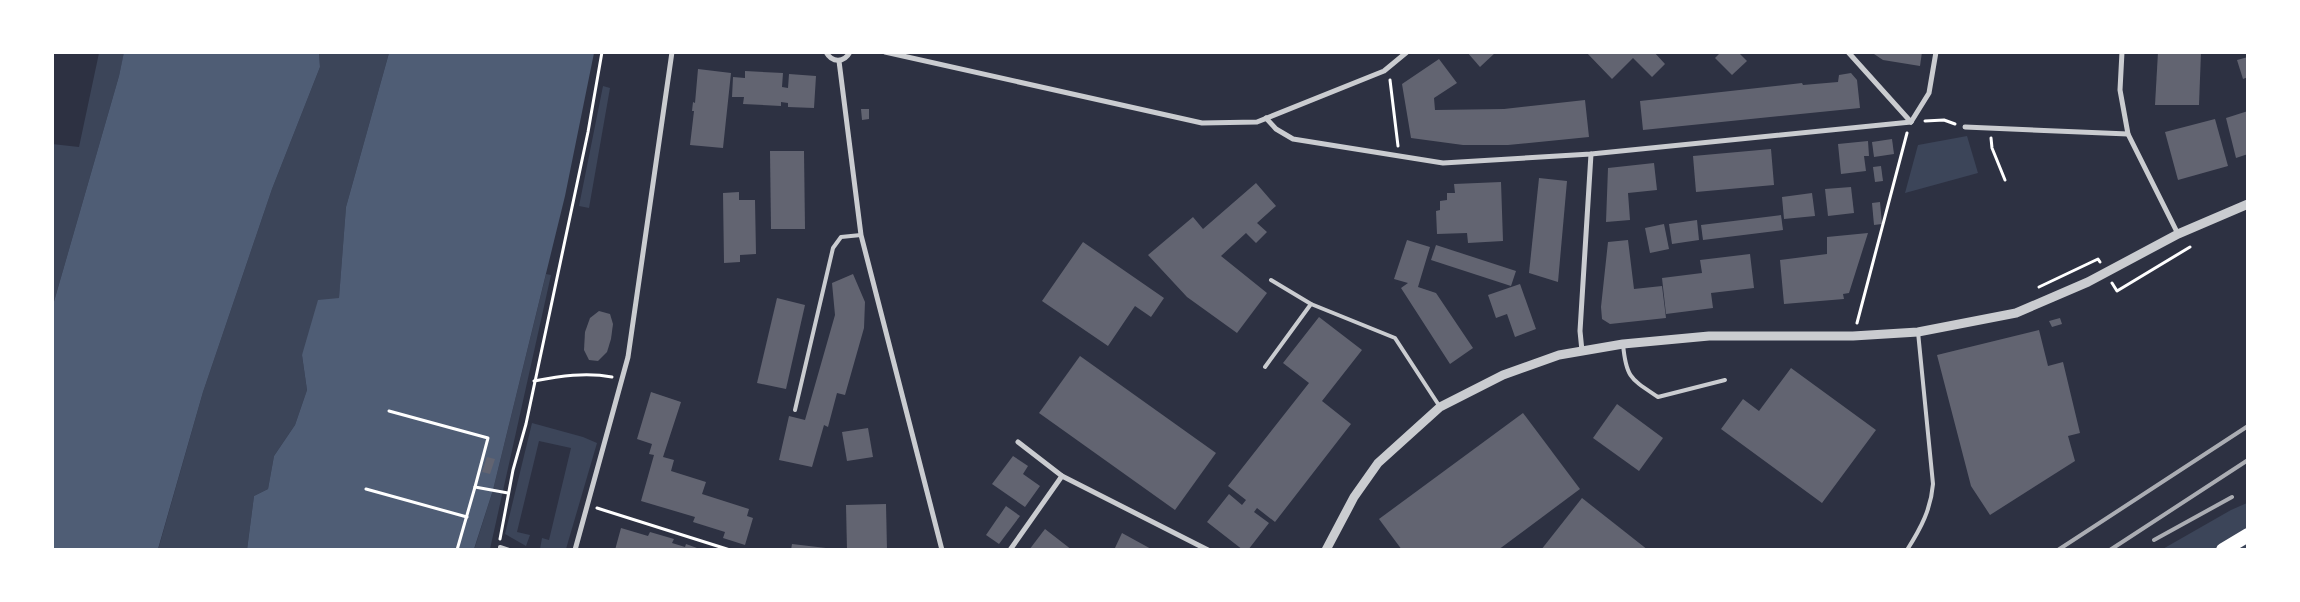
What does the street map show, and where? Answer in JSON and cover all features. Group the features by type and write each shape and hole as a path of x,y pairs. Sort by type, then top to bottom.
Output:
{"highway":[{"path":"2223,550 2248,535"}],"street":[{"path":"575,550 628,356 672,52"},
{"path":"826,52 831,59 839,61 846,58 850,52"},
{"path":"885,52 1202,123 1257,122 1388,67 1407,52"},
{"path":"1848,52 1911,122"},
{"path":"1911,122 1929,93 1936,52"},
{"path":"2122,52 2120,90 2128,134 2178,234"},
{"path":"839,61 861,235 942,550"},
{"path":"1266,118 1276,129 1293,139 1443,163 1591,154 1911,122"},
{"path":"1965,127 2128,134"},
{"path":"1582,351 1580,331 1591,154"},
{"path":"1326,550 1354,497 1378,463 1440,407 1504,375 1559,354 1623,344 1709,336 1853,336 1918,332 2016,313 2088,282 2178,234 2248,204"},
{"path":"1018,442 1062,476 1208,550"},
{"path":"1010,550 1062,476"}],"lane":[{"path":"795,410 833,248 841,237 861,235"},
{"path":"1271,280 1312,304 1395,338 1440,407"},
{"path":"1264,367 1312,304"},
{"path":"1907,550 1927,515 1932,500 1933,484 1918,332"},
{"path":"1623,344 1625,366 1633,380 1658,397 1725,380"},
{"path":"500,548 509,550"}],"path":[{"path":"500,548 500,531 588,132 602,52"},
{"path":"1388,67 1399,156"},
{"path":"1853,336 1911,122 1944,120 1965,127"},
{"path":"1992,148 2005,180"},
{"path":"2142,278 2190,247"},
{"path":"534,381 596,374 622,379"},
{"path":"389,411 488,438 457,550"},
{"path":"475,487 508,493"},
{"path":"366,489 467,517"},
{"path":"588,505 730,550"}],"shaded area":[{"path":"124,52 319,53 320,67 272,189 203,392 158,549 53,549 53,305 119,76"},
{"path":"99,53 124,53 53,305 52,144 79,147"},
{"path":"319,53 389,53 346,207 339,299 302,355 307,390 295,425 274,456 268,489 254,496 247,550 158,550 203,392 272,189 320,67"},
{"path":"389,53 594,53 565,196 493,490 474,549 247,550 254,496 268,489 274,456 295,425 307,390 302,355 318,300 339,298 346,207"},
{"path":"603,86 610,88 589,208 579,206"},
{"path":"1967,136 1978,173 1905,193 1918,145"},
{"path":"546,274 551,275 490,549 474,550 493,490"},
{"path":"532,423 583,437 597,443 566,549 540,549 542,538 549,540 571,448 539,441 517,532 530,535 526,546 505,534"},
{"path":"2247,503 2247,549 2161,550 2231,510"}],"building":[{"path":"1467,52 1496,52 1480,67"},
{"path":"1586,52 1654,52 1665,64 1652,77 1633,58 1612,79"},
{"path":"1721,52 1738,52 1747,61 1732,75 1715,58"},
{"path":"1871,52 1922,52 1920,66 1883,60"},
{"path":"2158,52 2201,52 2199,105 2155,105"},
{"path":"2248,57 2248,77 2243,79 2237,60"},
{"path":"1439,59 1457,83 1434,98 1435,110 1504,109 1585,100 1589,137 1508,145 1463,145 1411,138 1402,84"},
{"path":"698,69 731,73 723,148 690,145 694,111 692,111 693,102 695,103"},
{"path":"745,71 783,73 782,87 788,88 789,74 816,76 814,108 788,107 788,103 781,102 781,106 743,104 744,97 732,97 733,77 745,78"},
{"path":"1851,73 1857,80 1860,108 1643,130 1640,101 1802,83 1803,85 1838,82 1839,75"},
{"path":"861,109 869,109 869,119 862,120"},
{"path":"2248,111 2248,154 2236,158 2226,118"},
{"path":"2215,119 2228,166 2178,180 2165,132"},
{"path":"1892,139 1894,154 1874,157 1872,142"},
{"path":"1868,141 1869,156 1864,156 1866,171 1841,174 1838,144"},
{"path":"1771,149 1774,185 1696,192 1693,156"},
{"path":"770,151 804,151 805,229 771,229"},
{"path":"1654,163 1657,190 1628,193 1630,220 1606,222 1608,168"},
{"path":"1881,166 1883,181 1875,182 1873,167"},
{"path":"1539,178 1567,181 1558,282 1529,273"},
{"path":"1501,182 1503,241 1468,243 1467,233 1437,234 1436,211 1440,210 1440,201 1447,200 1447,193 1455,193 1454,184"},
{"path":"1256,183 1276,206 1257,223 1267,232 1256,243 1246,233 1221,256 1267,293 1237,333 1187,297 1148,255 1193,217 1203,229"},
{"path":"1851,187 1854,213 1828,216 1825,189"},
{"path":"739,192 739,200 755,200 756,254 740,255 740,262 724,263 723,193"},
{"path":"1812,193 1815,216 1784,219 1782,197"},
{"path":"1880,202 1882,224 1874,225 1872,203"},
{"path":"1781,215 1783,230 1703,240 1701,225"},
{"path":"1697,220 1699,240 1672,244 1669,224"},
{"path":"1664,224 1669,249 1650,253 1645,228"},
{"path":"1868,233 1849,293 1843,294 1844,299 1784,304 1780,260 1827,254 1827,237"},
{"path":"1407,240 1430,247 1418,287 1436,293 1473,348 1450,364 1401,288 1408,283 1394,279"},
{"path":"1628,240 1634,289 1662,286 1666,318 1610,324 1602,319 1601,307 1608,242"},
{"path":"1083,242 1164,298 1151,317 1135,306 1108,346 1042,301"},
{"path":"1436,245 1516,271 1511,286 1431,260"},
{"path":"1750,254 1754,288 1711,293 1713,308 1666,314 1662,278 1702,273 1700,260"},
{"path":"853,274 865,302 864,328 845,395 837,393 828,427 824,425 812,467 779,460 789,416 805,420 835,315 832,283"},
{"path":"1520,284 1536,329 1515,337 1507,314 1496,318 1488,295"},
{"path":"777,298 805,305 786,389 757,383"},
{"path":"599,311 610,314 613,324 611,339 607,352 598,361 589,360 584,350 585,332 590,318"},
{"path":"1319,317 1362,350 1322,401 1351,424 1275,522 1257,508 1254,512 1269,523 1248,550 1243,550 1207,522 1229,494 1242,505 1246,500 1228,486 1309,383 1283,363"},
{"path":"2060,318 2062,324 2052,327 2049,321"},
{"path":"2039,330 2048,366 2063,362 2080,433 2068,436 2075,461 1990,515 1971,486 1937,355"},
{"path":"1080,356 1216,453 1175,510 1039,413"},
{"path":"1791,368 1876,430 1822,503 1721,429 1743,399 1759,411"},
{"path":"651,392 681,402 663,457 674,460 671,471 706,482 702,494 749,509 747,516 753,518 745,545 723,538 725,532 693,522 695,517 641,501 654,455 649,454 652,444 637,439"},
{"path":"1617,404 1663,438 1639,471 1593,438"},
{"path":"1523,413 1580,489 1498,550 1402,550 1379,519"},
{"path":"868,428 873,457 847,461 842,432"},
{"path":"1013,456 1028,466 1023,474 1040,486 1025,507 992,484"},
{"path":"487,457 495,459 490,474 482,472"},
{"path":"1582,498 1648,550 1541,550"},
{"path":"886,504 887,550 847,550 846,505"},
{"path":"1006,506 1020,516 999,544 986,535"},
{"path":"621,528 648,536 650,532 674,539 672,543 685,547 686,544 697,548 697,550 615,550"},
{"path":"1045,529 1072,550 1029,550"},
{"path":"1122,533 1153,550 1114,550"},
{"path":"792,544 826,548 826,550 791,550"}],"railway":[{"path":"2058,550 2248,426"},
{"path":"2110,550 2248,460"},
{"path":"2154,540 2232,497"}]}
